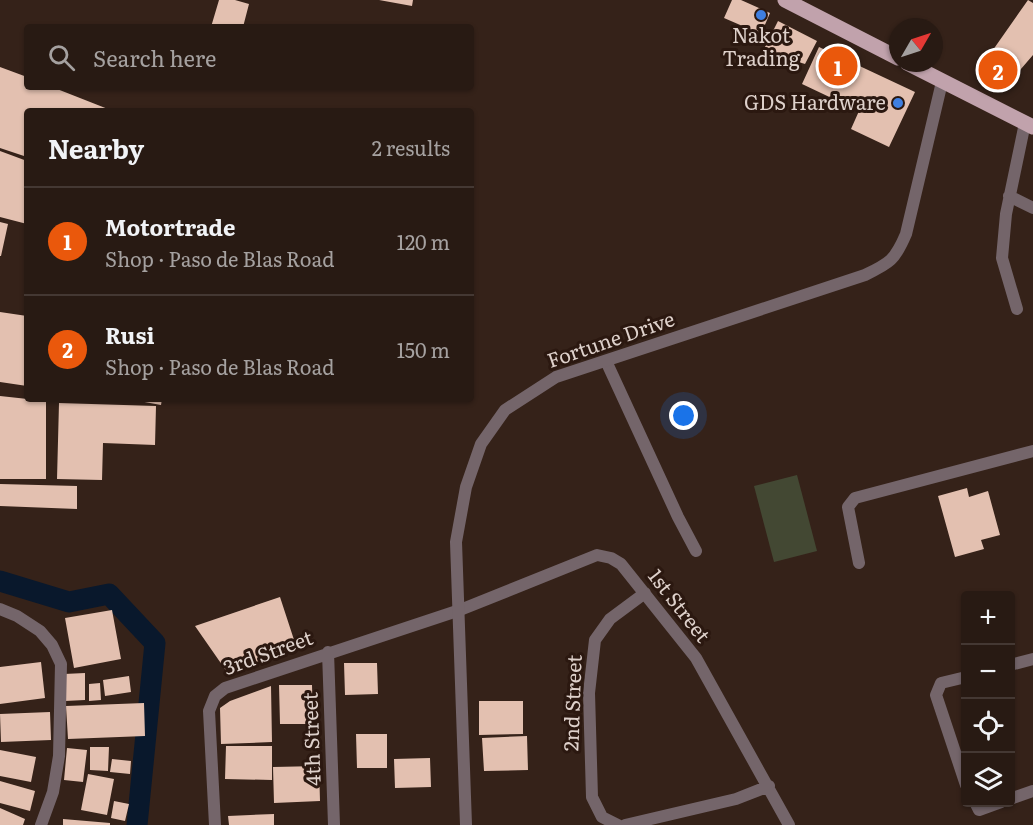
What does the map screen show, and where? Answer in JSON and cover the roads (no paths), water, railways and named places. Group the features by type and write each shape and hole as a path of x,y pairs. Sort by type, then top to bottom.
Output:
{"main road":[{"path":"785,0 889,53"},
{"path":"924,72 1029,125"}],"street":[{"name":"Fortune Drive","path":"466,825 456,542 465,487 481,444 505,410 556,377 865,275 889,263 898,254 906,234 942,82"},
{"path":"1017,309 1002,258 1009,196 1029,125"},
{"path":"1009,196 1033,208"},
{"path":"606,361 696,551"},
{"path":"859,563 848,507 855,498 1033,453"},
{"name":"1st Street","path":"460,610 597,555 611,558 621,564 696,658 789,825"},
{"name":"2nd Street","path":"618,825 602,816 591,797 589,693 595,640 610,619 645,593"},
{"path":"0,609 40,631 52,645 61,664 59,756 53,792 41,825"},
{"name":"3rd Street","path":"215,825 208,711 215,696 225,688 460,610"},
{"name":"4th Street","path":"328,652 334,825"},
{"path":"1015,664 1033,659"},
{"path":"961,678 941,683 936,694 961,770"},
{"path":"625,825 736,799 769,786"},
{"path":"1015,798 1033,791"}],"waterway":[{"path":"0,581 69,602 109,594 155,643 137,825"}],"place":[{"name":"Nakot Trading","path":"761,15"},
{"name":"Motortrade","path":"838,66"},
{"name":"Rusi","path":"998,70"},
{"name":"GDS Hardware","path":"898,103"}]}
